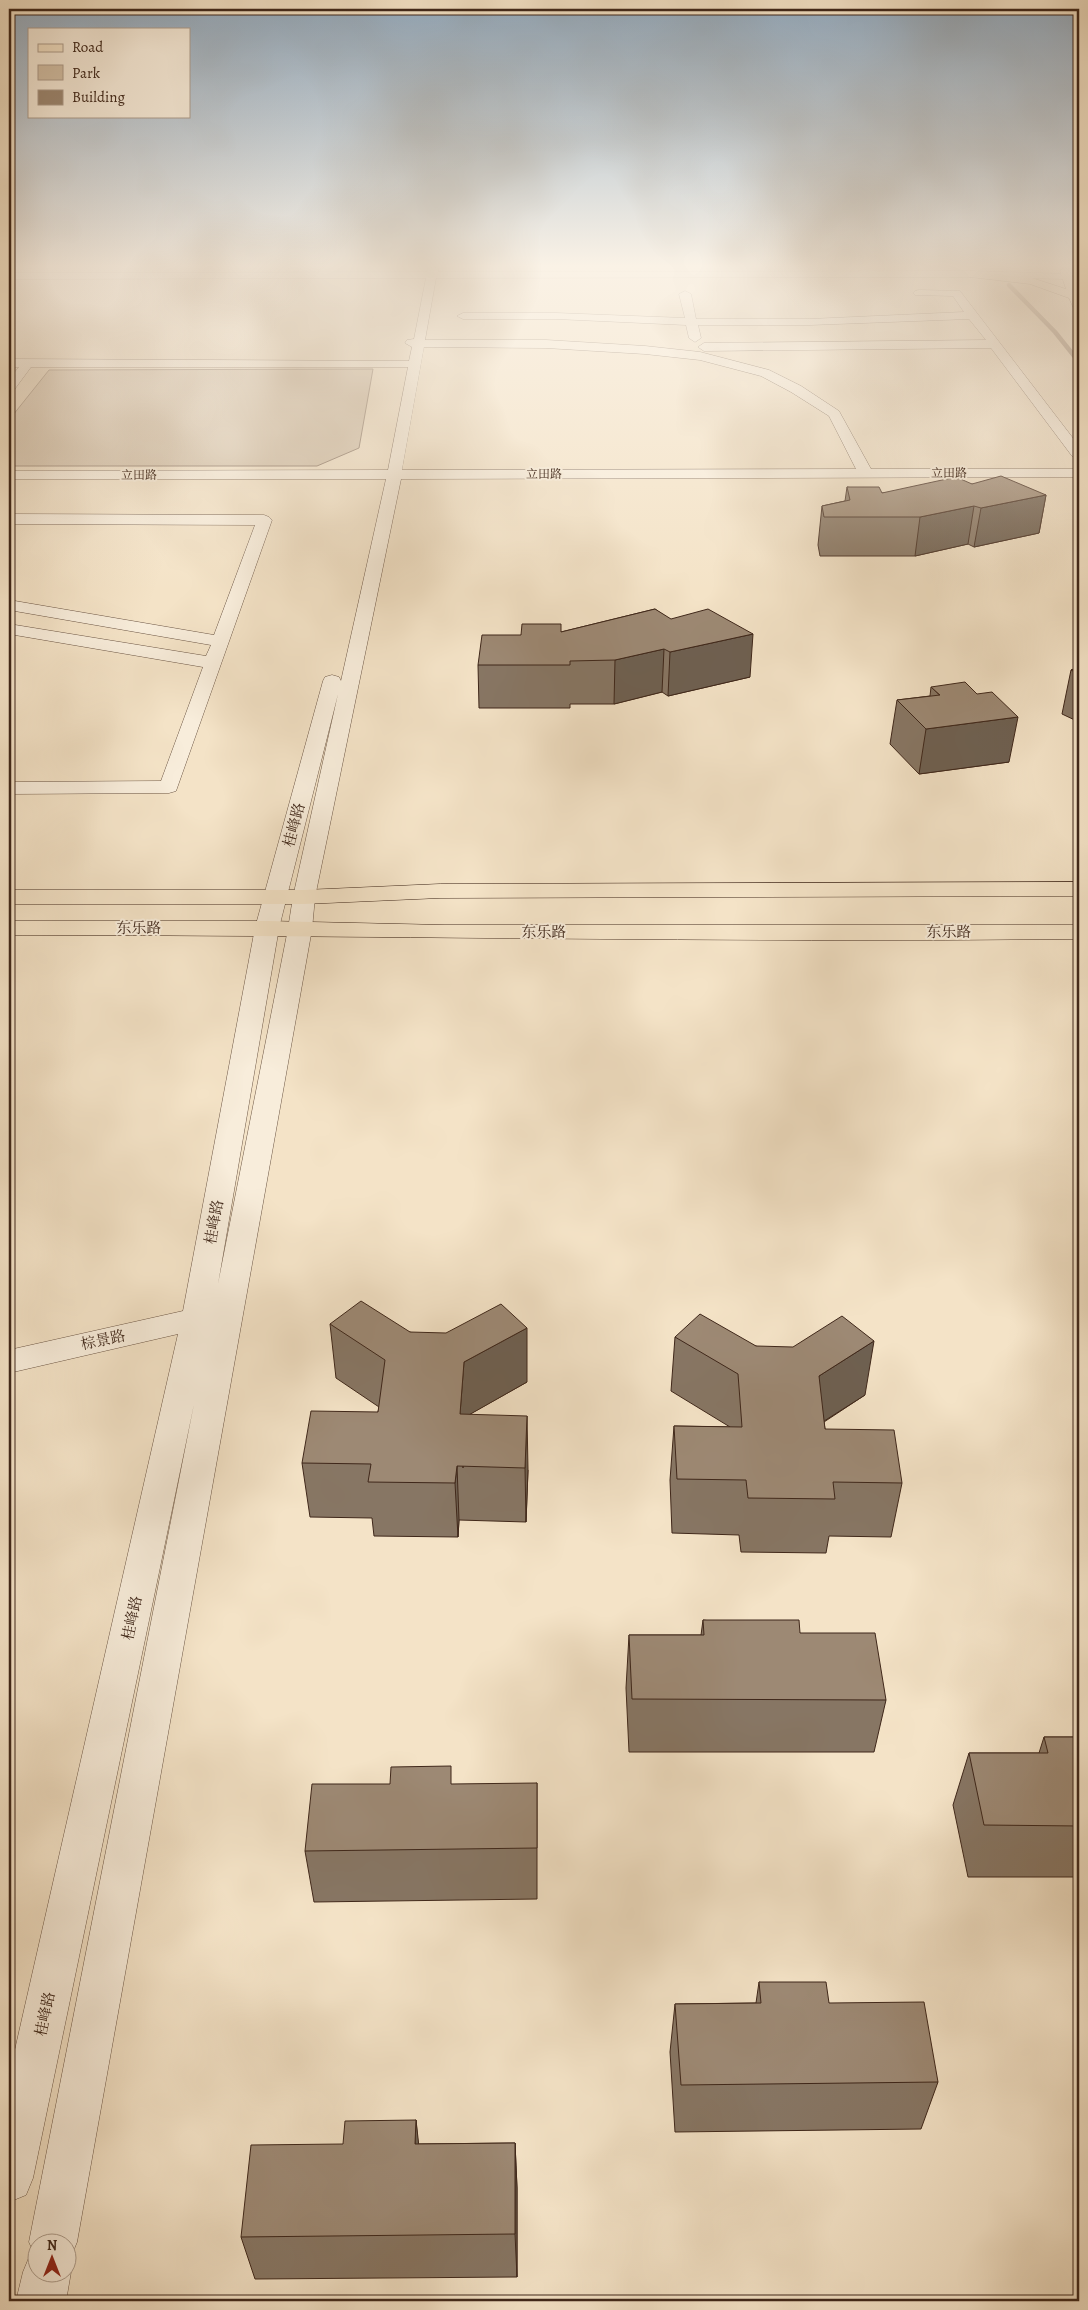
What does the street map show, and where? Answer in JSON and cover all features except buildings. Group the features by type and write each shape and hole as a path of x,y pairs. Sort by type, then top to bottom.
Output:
{"main road":[{"path":"9,898 304,897 440,890 1079,889"},
{"name":"东乐路","path":"9,928 266,928 444,932 1079,932"}],"street":[{"path":"9,387 18,376"},
{"path":"54,2232 300,929 304,897 391,475 408,376"},
{"path":"770,376 796,389 834,414 866,474"},
{"path":"1018,376 1077,453"},
{"name":"立田路","path":"9,475 1079,473"},
{"name":"桂峰路","path":"9,2178 197,1319 266,928 391,475"},
{"path":"9,519 264,520 169,787 9,788"},
{"path":"9,606 220,641"},
{"path":"9,628 213,663"},
{"name":"棕景路","path":"9,1360 197,1319"},
{"path":"42,2301 45,2282"}],"green space":[{"path":"44,376 372,376 359,448 317,466 9,466 9,420"}]}
